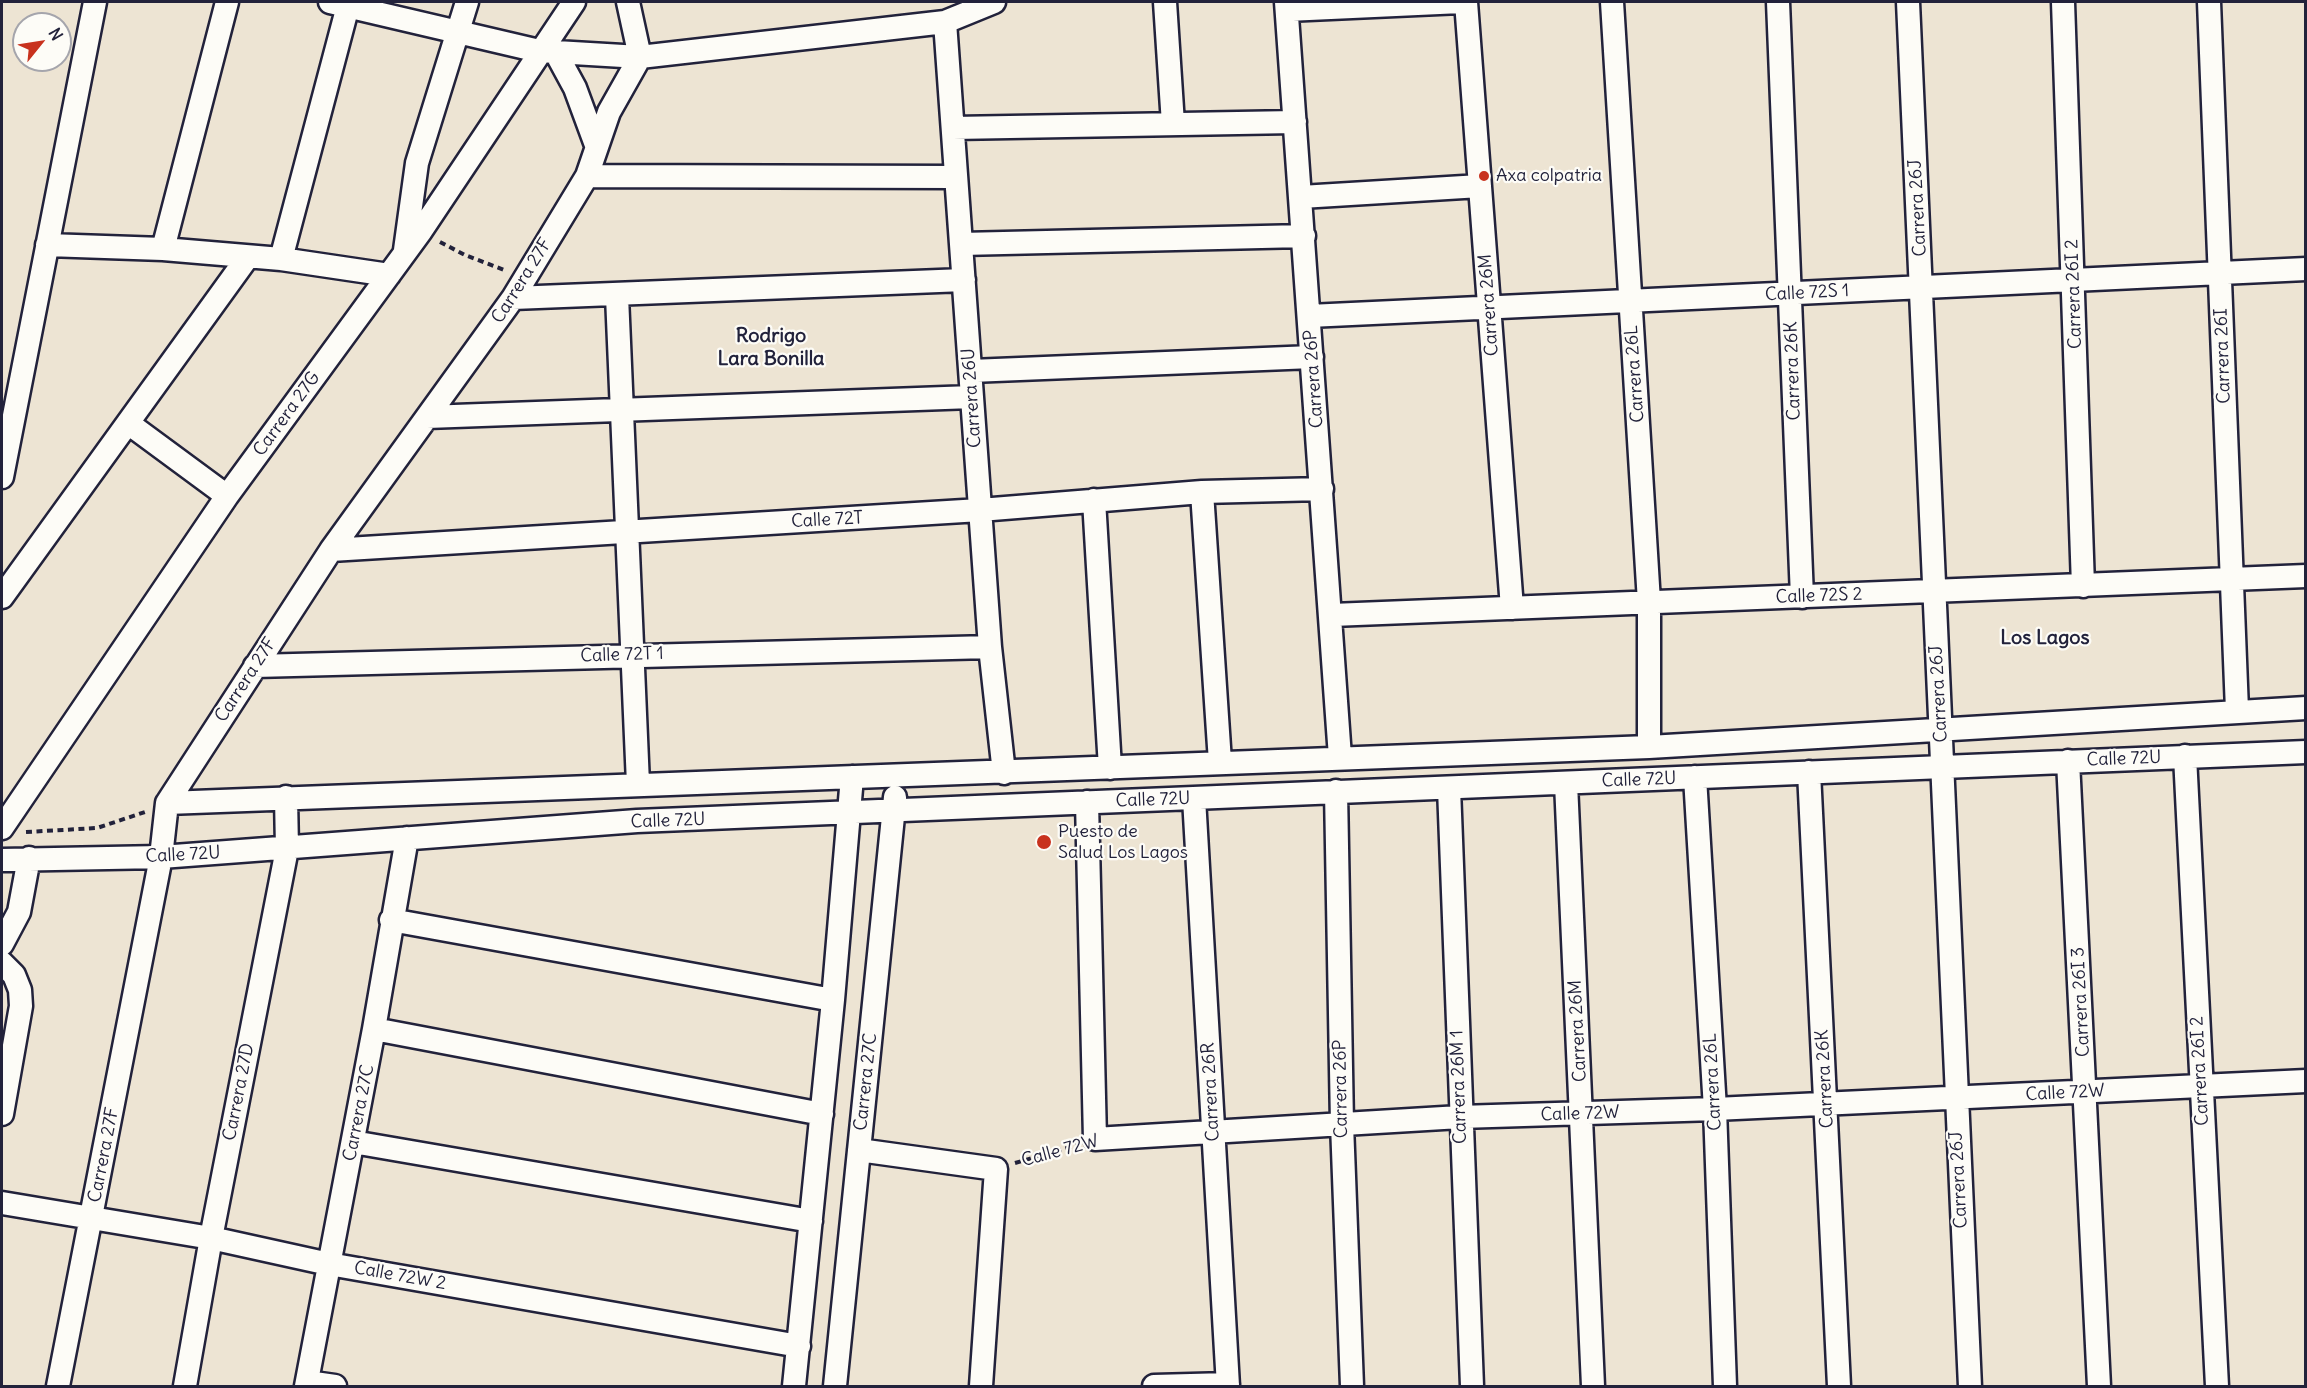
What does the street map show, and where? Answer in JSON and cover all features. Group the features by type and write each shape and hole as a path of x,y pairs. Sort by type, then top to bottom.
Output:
{"street":[{"path":"2,477 8,412 47,245 95,2"},
{"path":"163,249 227,2"},
{"path":"405,253 417,163 467,2"},
{"name":"Carrera 27G","path":"12,830 227,496 421,231 548,52 574,2"},
{"path":"628,2 640,57"},
{"path":"281,259 342,3 548,52 640,57 945,22 994,2"},
{"path":"1165,2 1173,124"},
{"path":"1287,6 1461,2"},
{"name":"Carrera 26M","path":"1467,2 1512,608"},
{"name":"Carrera 26L","path":"1612,2 1649,602 1649,747"},
{"name":"Carrera 26K","path":"1778,2 1802,597"},
{"name":"Carrera 26J","path":"1908,2 1922,288 1933,592 1942,728 1955,1098 1970,1386"},
{"name":"Carrera 26I 2","path":"2063,2 2083,586"},
{"name":"Carrera 26I","path":"2209,2 2237,710"},
{"name":"Carrera 26P","path":"1287,6 1332,615 1340,757"},
{"name":"Carrera 26U","path":"945,22 990,647 1004,773"},
{"path":"548,52 575,88 596,145"},
{"name":"Carrera 27F","path":"58,1386 161,858 167,803 331,550 513,298 587,176 609,112 640,57"},
{"path":"953,128 1295,122"},
{"path":"587,176 956,177"},
{"path":"1301,197 1480,186"},
{"path":"961,244 1304,236"},
{"path":"47,245 163,249 247,258 281,259 389,275"},
{"path":"2,597 247,258"},
{"name":"Calle 72S 1","path":"1309,316 2306,269"},
{"path":"513,298 617,296 964,280"},
{"path":"617,296 625,532 638,784"},
{"path":"970,371 1312,357"},
{"path":"427,417 972,397"},
{"path":"128,423 227,496"},
{"name":"Calle 72T","path":"331,550 980,510 1202,492 1322,489"},
{"path":"1202,492 1220,762"},
{"path":"1094,500 1110,768"},
{"name":"Calle 72S 2","path":"1332,615 2306,576"},
{"name":"Calle 72T 1","path":"255,666 990,647"},
{"name":"Calle 72U","path":"167,803 1649,747 2237,710 2306,708"},
{"name":"Calle 72U","path":"2,860 161,858 638,821 851,814 893,810 1336,791 2306,752"},
{"name":"Carrera 26I 2","path":"2185,756 2217,1386"},
{"name":"Carrera 26I 3","path":"2068,761 2099,1386"},
{"name":"Carrera 26K","path":"1809,772 1839,1386"},
{"path":"794,1386 851,814 852,777"},
{"name":"Carrera 27C","path":"835,1386 896,777"},
{"name":"Carrera 26L","path":"1695,777 1715,1109 1725,1386"},
{"name":"Carrera 26M","path":"1566,783 1593,1386"},
{"name":"Carrera 26M 1","path":"1449,788 1472,1386"},
{"name":"Carrera 26P","path":"1336,791 1342,1124 1352,1386"},
{"name":"Carrera 27D","path":"185,1386 211,1238 287,849 286,797"},
{"name":"Carrera 26R","path":"1194,798 1228,1385"},
{"path":"1087,802 1095,1139"},
{"name":"Carrera 27C","path":"306,1384 375,1029 407,838"},
{"path":"2,944 19,912 29,858"},
{"path":"392,920 833,1000"},
{"path":"2,963 14,975 21,990 21,1006 2,1114"},
{"path":"375,1029 822,1114"},
{"name":"Calle 72W","path":"1095,1139 1460,1117 1715,1109 2306,1081"},
{"path":"353,1142 811,1221"},
{"name":"Calle 72W","path":"859,1150 996,1169"},
{"path":"981,1386 996,1169"},
{"name":"Calle 72W 2","path":"2,1203 211,1238 329,1264 799,1346"},
{"path":"306,1384 335,1386"},
{"path":"1154,1386 1228,1385"}],"path":[{"path":"421,231 465,255 525,278"},
{"path":"12,830 96,828 167,803"},
{"name":"Calle 72W","path":"996,1169 1095,1139"}],"place":[{"name":"Axa colpatria","path":"1484,176"},
{"name":"Puesto de Salud Los Lagos","path":"1044,842"}],"district":[{"name":"Rodrigo Lara Bonilla","path":"771,348"},
{"name":"Los Lagos","path":"2045,638"}]}
